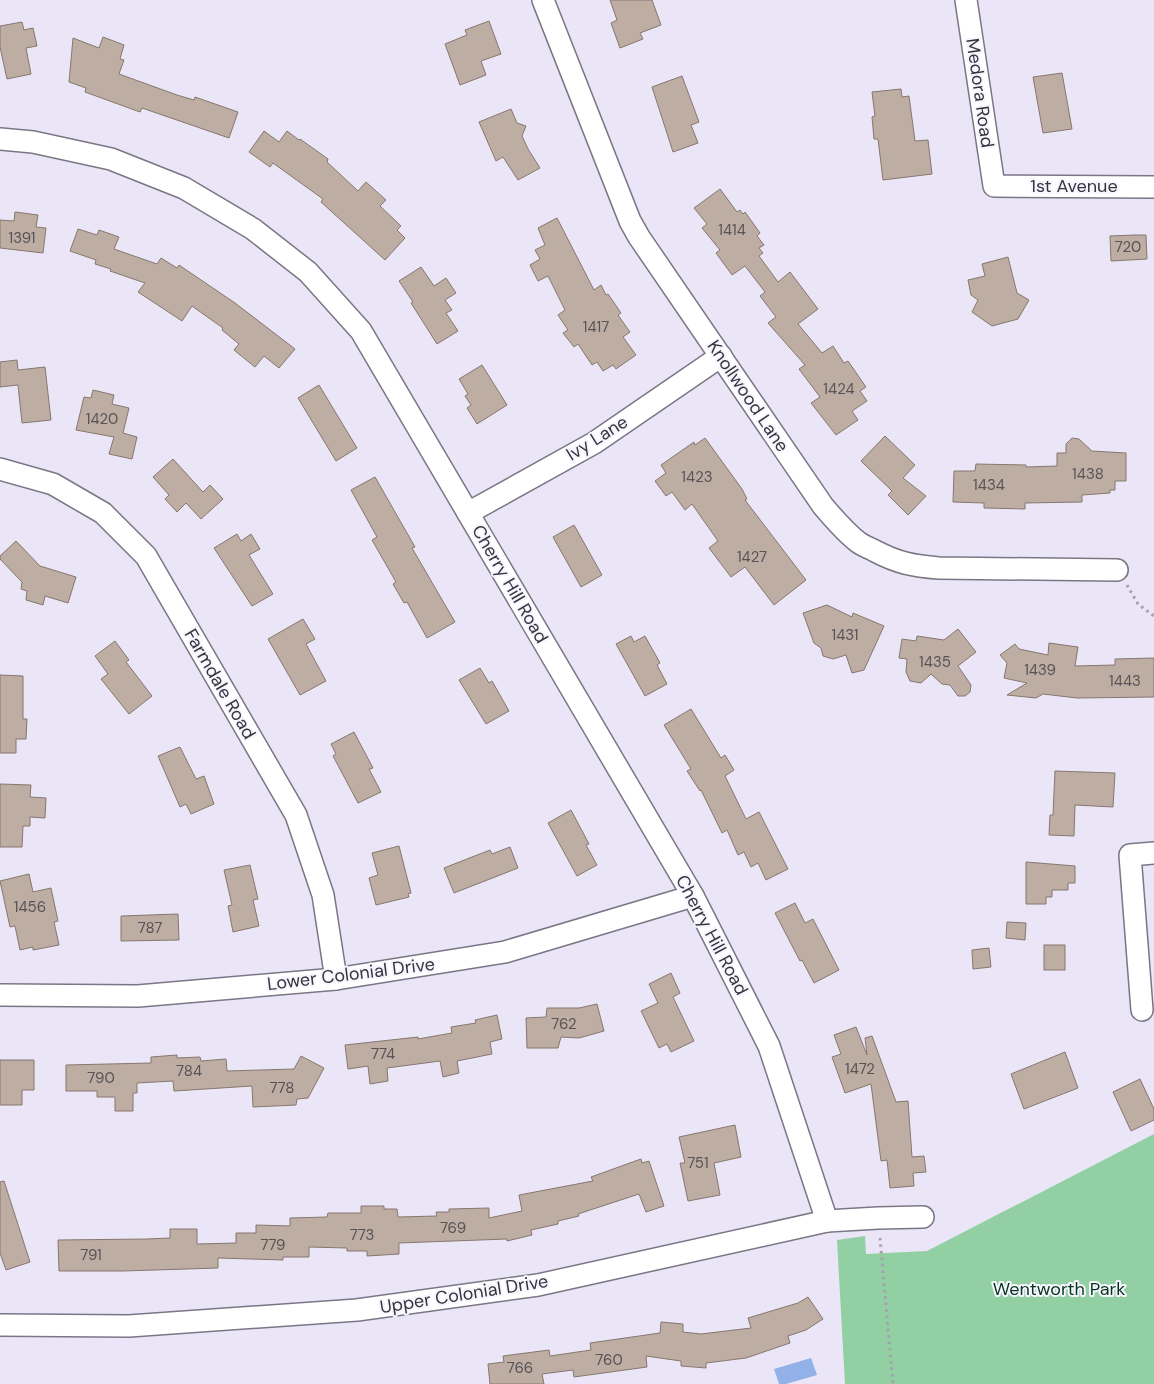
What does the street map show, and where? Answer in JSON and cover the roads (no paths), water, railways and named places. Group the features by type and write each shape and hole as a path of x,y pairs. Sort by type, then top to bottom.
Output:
{"street":[{"name":"Knollwood Lane","path":"543,0 630,221 823,506 834,519 859,543 889,558 921,567 1118,570"},
{"name":"Medora Road","path":"966,0 994,186"},
{"name":"Cherry Hill Road","path":"0,139 33,142 111,159 184,188 253,229 308,272 361,331 693,896 769,1046 827,1221"},
{"name":"1st Avenue","path":"994,186 1154,187"},
{"name":"Ivy Lane","path":"468,513 594,443 721,356"},
{"name":"Farmdale Road","path":"0,469 53,484 103,513 146,556 296,815 323,895 336,979"},
{"path":"1142,1010 1130,855 1154,853"},
{"name":"Lower Colonial Drive","path":"0,995 138,996 336,979 505,952 693,896"},
{"name":"Upper Colonial Drive","path":"0,1325 129,1326 357,1310 538,1284 827,1221 923,1217"}],"water":[{"path":"811,1358 817,1375 786,1384 779,1384 774,1369"}],"park label":[{"name":"Wentworth Park","path":"1059,1289"}]}
